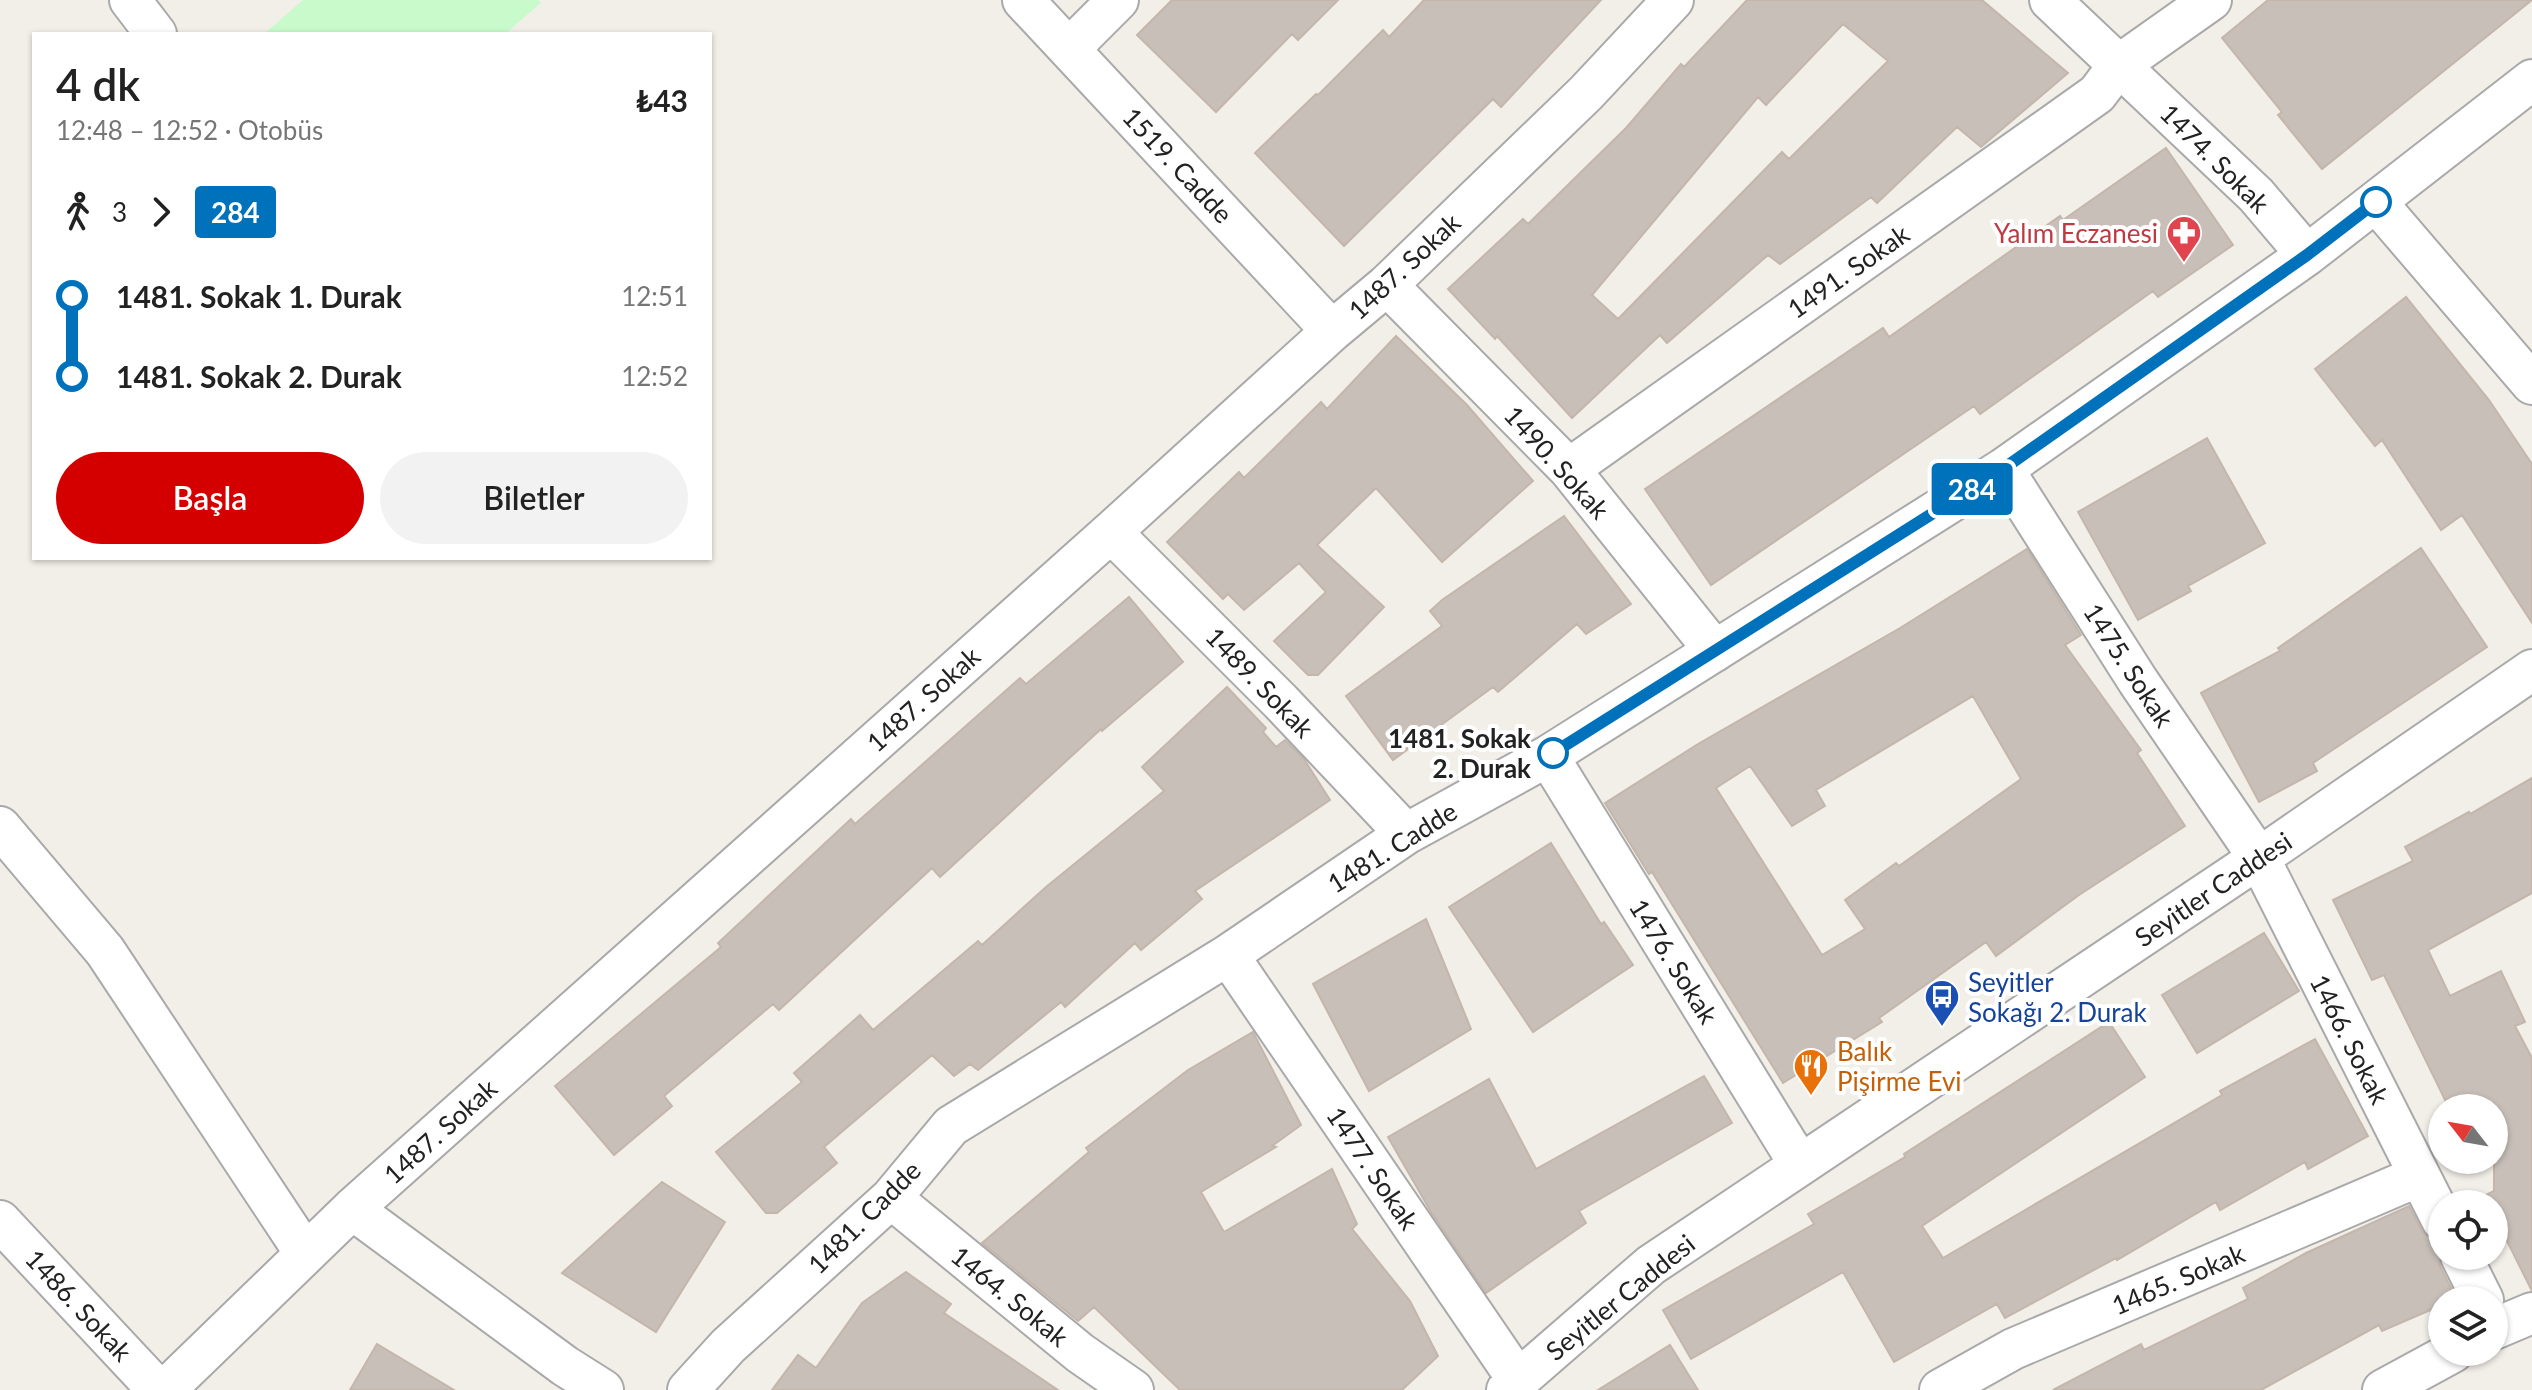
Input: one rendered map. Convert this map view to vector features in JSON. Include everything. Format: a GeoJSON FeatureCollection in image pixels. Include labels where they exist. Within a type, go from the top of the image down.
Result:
{"type":"FeatureCollection","features":[{"type":"Feature","properties":{"kind":"street"},"geometry":{"type":"LineString","coordinates":[[130,0],[154,32]]}},
{"type":"Feature","properties":{"kind":"street","name":"1519. Cadde"},"geometry":{"type":"LineString","coordinates":[[1023,0],[1332,331]]}},
{"type":"Feature","properties":{"kind":"street"},"geometry":{"type":"LineString","coordinates":[[1070,48],[1118,0]]}},
{"type":"Feature","properties":{"kind":"street","name":"1487. Sokak"},"geometry":{"type":"LineString","coordinates":[[165,1390],[352,1209],[1387,285],[1586,93],[1673,0]]}},
{"type":"Feature","properties":{"kind":"street","name":"1474. Sokak"},"geometry":{"type":"LineString","coordinates":[[2050,0],[2256,195],[2307,255]]}},
{"type":"Feature","properties":{"kind":"street","name":"1491. Sokak"},"geometry":{"type":"LineString","coordinates":[[1569,469],[2097,94],[2119,65],[2211,0]]}},
{"type":"Feature","properties":{"kind":"street","name":"1481. Cadde"},"geometry":{"type":"LineString","coordinates":[[688,1390],[728,1346],[891,1198],[951,1126],[1228,955],[1406,834],[1548,756],[2003,469],[2307,255],[2532,80]]}},
{"type":"Feature","properties":{"kind":"street"},"geometry":{"type":"LineString","coordinates":[[2376,202],[2532,384]]}},
{"type":"Feature","properties":{"kind":"street","name":"1490. Sokak"},"geometry":{"type":"LineString","coordinates":[[1387,285],[1569,469],[1715,651]]}},
{"type":"Feature","properties":{"kind":"street","name":"1475. Sokak"},"geometry":{"type":"LineString","coordinates":[[2003,469],[2138,681],[2259,858]]}},
{"type":"Feature","properties":{"kind":"street","name":"1489. Sokak"},"geometry":{"type":"LineString","coordinates":[[1111,532],[1281,702],[1406,834]]}},
{"type":"Feature","properties":{"kind":"street","name":"Seyitler Caddesi"},"geometry":{"type":"LineString","coordinates":[[1512,1385],[1651,1265],[2530,675]]}},
{"type":"Feature","properties":{"kind":"street","name":"1476. Sokak"},"geometry":{"type":"LineString","coordinates":[[1548,756],[1800,1165]]}},
{"type":"Feature","properties":{"kind":"street"},"geometry":{"type":"LineString","coordinates":[[0,827],[105,951],[305,1253]]}},
{"type":"Feature","properties":{"kind":"street","name":"1466. Sokak"},"geometry":{"type":"LineString","coordinates":[[2259,858],[2428,1193]]}},
{"type":"Feature","properties":{"kind":"street","name":"1477. Sokak"},"geometry":{"type":"LineString","coordinates":[[1228,955],[1512,1385]]}},
{"type":"Feature","properties":{"kind":"street","name":"1465. Sokak"},"geometry":{"type":"LineString","coordinates":[[1940,1390],[2013,1349],[2419,1176]]}},
{"type":"Feature","properties":{"kind":"street","name":"1464. Sokak"},"geometry":{"type":"LineString","coordinates":[[891,1198],[1080,1353],[1133,1390]]}},
{"type":"Feature","properties":{"kind":"street"},"geometry":{"type":"LineString","coordinates":[[352,1209],[565,1366],[603,1390]]}},
{"type":"Feature","properties":{"kind":"street","name":"1486. Sokak"},"geometry":{"type":"LineString","coordinates":[[0,1221],[158,1390]]}},
{"type":"Feature","properties":{"kind":"street"},"geometry":{"type":"LineString","coordinates":[[2383,1390],[2428,1366]]}},
{"type":"Feature","properties":{"kind":"green space"},"geometry":{"type":"Polygon","coordinates":[[[303,0],[538,0],[541,3],[507,32],[266,32],[303,0]]]}},
{"type":"Feature","properties":{"kind":"building"},"geometry":{"type":"Polygon","coordinates":[[[1172,0],[1338,0],[1298,40],[1292,34],[1216,112],[1137,35],[1172,0]]]}},
{"type":"Feature","properties":{"kind":"building"},"geometry":{"type":"Polygon","coordinates":[[[1424,0],[1601,0],[1501,107],[1493,99],[1344,246],[1255,153],[1383,30],[1389,37],[1424,0]]]}},
{"type":"Feature","properties":{"kind":"building"},"geometry":{"type":"Polygon","coordinates":[[[1747,0],[1982,0],[2068,73],[1981,147],[1957,127],[1877,203],[1871,197],[1780,264],[1768,255],[1667,343],[1660,335],[1572,418],[1497,336],[1495,339],[1448,289],[1523,219],[1528,224],[1626,128],[1681,64],[1684,67],[1747,0]],[[1843,24],[1766,105],[1758,97],[1592,295],[1618,319],[1782,152],[1789,159],[1888,61],[1843,24]]]}},
{"type":"Feature","properties":{"kind":"building"},"geometry":{"type":"Polygon","coordinates":[[[2268,0],[2532,0],[2322,169],[2278,115],[2282,112],[2222,38],[2268,0]]]}},
{"type":"Feature","properties":{"kind":"building"},"geometry":{"type":"Polygon","coordinates":[[[2166,148],[2233,245],[2158,297],[2153,291],[1980,414],[1974,406],[1711,585],[1645,489],[1883,328],[1889,337],[2060,216],[2063,220],[2166,148]]]}},
{"type":"Feature","properties":{"kind":"building"},"geometry":{"type":"Polygon","coordinates":[[[2406,297],[2489,400],[2532,464],[2532,623],[2462,515],[2441,530],[2382,440],[2375,446],[2315,369],[2406,297]]]}},
{"type":"Feature","properties":{"kind":"building"},"geometry":{"type":"Polygon","coordinates":[[[1396,336],[1467,405],[1533,481],[1442,562],[1376,488],[1317,545],[1384,607],[1318,675],[1308,675],[1274,641],[1326,592],[1299,563],[1244,610],[1228,594],[1223,599],[1167,542],[1239,472],[1244,478],[1321,402],[1327,409],[1396,336]]]}},
{"type":"Feature","properties":{"kind":"building"},"geometry":{"type":"Polygon","coordinates":[[[2207,438],[2265,543],[2188,586],[2191,591],[2138,620],[2078,512],[2207,438]]]}},
{"type":"Feature","properties":{"kind":"building"},"geometry":{"type":"Polygon","coordinates":[[[1564,516],[1631,604],[1586,634],[1577,624],[1498,692],[1493,687],[1393,760],[1346,696],[1442,626],[1430,611],[1442,600],[1564,516]]]}},
{"type":"Feature","properties":{"kind":"building"},"geometry":{"type":"Polygon","coordinates":[[[2421,548],[2487,647],[2313,763],[2317,771],[2259,802],[2201,693],[2280,651],[2278,648],[2421,548]]]}},
{"type":"Feature","properties":{"kind":"building"},"geometry":{"type":"Polygon","coordinates":[[[2027,549],[2081,635],[2065,645],[2141,750],[2137,753],[2185,826],[2079,895],[1996,956],[1986,942],[1879,1018],[1882,1022],[1783,1083],[1652,872],[1649,874],[1605,803],[1698,744],[1900,628],[2027,549]],[[1973,696],[1816,790],[1825,806],[1792,826],[1750,766],[1716,788],[1822,955],[1865,929],[1845,900],[1896,863],[1899,866],[2021,779],[1973,696]]]}},
{"type":"Feature","properties":{"kind":"building"},"geometry":{"type":"Polygon","coordinates":[[[1129,597],[1183,662],[1101,729],[940,877],[932,868],[779,1010],[773,1004],[664,1096],[672,1106],[614,1155],[555,1086],[721,947],[718,943],[851,819],[855,824],[1020,678],[1026,684],[1129,597]]]}},
{"type":"Feature","properties":{"kind":"building"},"geometry":{"type":"Polygon","coordinates":[[[1227,687],[1266,728],[1263,732],[1276,747],[1285,740],[1304,759],[1330,800],[1195,891],[1202,899],[1141,950],[1135,943],[1065,1007],[1061,1002],[978,1070],[970,1064],[954,1076],[932,1055],[824,1147],[837,1163],[777,1213],[766,1213],[716,1152],[802,1082],[794,1073],[860,1015],[873,1030],[978,941],[982,945],[1046,887],[1164,791],[1142,767],[1227,687]]]}},
{"type":"Feature","properties":{"kind":"building"},"geometry":{"type":"Polygon","coordinates":[[[2532,778],[2532,893],[2428,950],[2450,996],[2501,971],[2525,1022],[2515,1026],[2532,1058],[2532,1291],[2508,1243],[2508,1190],[2494,1190],[2494,1174],[2508,1174],[2508,1094],[2442,1094],[2384,975],[2372,980],[2333,900],[2413,861],[2405,847],[2532,778]]]}},
{"type":"Feature","properties":{"kind":"building"},"geometry":{"type":"Polygon","coordinates":[[[1551,843],[1601,924],[1604,922],[1633,965],[1533,1032],[1449,907],[1551,843]]]}},
{"type":"Feature","properties":{"kind":"building"},"geometry":{"type":"Polygon","coordinates":[[[1426,919],[1471,1029],[1369,1091],[1313,984],[1426,919]]]}},
{"type":"Feature","properties":{"kind":"building"},"geometry":{"type":"Polygon","coordinates":[[[2264,933],[2299,991],[2197,1053],[2162,995],[2264,933]]]}},
{"type":"Feature","properties":{"kind":"building"},"geometry":{"type":"Polygon","coordinates":[[[2109,1022],[2145,1077],[1922,1226],[1943,1258],[2222,1095],[2220,1091],[2315,1039],[2368,1136],[2308,1169],[2305,1162],[2220,1210],[2216,1202],[2117,1260],[2005,1318],[1997,1304],[1894,1362],[1843,1272],[1691,1359],[1663,1310],[1814,1224],[1808,1214],[1905,1157],[1904,1154],[2109,1022]]]}},
{"type":"Feature","properties":{"kind":"building"},"geometry":{"type":"Polygon","coordinates":[[[1253,1032],[1301,1125],[1272,1146],[1276,1147],[1201,1192],[1224,1232],[1332,1169],[1357,1224],[1352,1229],[1410,1301],[1438,1356],[1402,1390],[1180,1390],[1094,1307],[1078,1321],[982,1243],[1089,1152],[1086,1148],[1188,1070],[1253,1032]]]}},
{"type":"Feature","properties":{"kind":"building"},"geometry":{"type":"Polygon","coordinates":[[[1704,1076],[1732,1123],[1579,1211],[1586,1223],[1486,1293],[1431,1212],[1388,1137],[1489,1079],[1536,1169],[1704,1076]]]}},
{"type":"Feature","properties":{"kind":"building"},"geometry":{"type":"Polygon","coordinates":[[[662,1182],[725,1222],[656,1332],[562,1273],[662,1182]]]}},
{"type":"Feature","properties":{"kind":"building"},"geometry":{"type":"Polygon","coordinates":[[[2409,1206],[2428,1236],[2428,1270],[2442,1270],[2450,1286],[2428,1286],[2428,1311],[2382,1331],[2379,1325],[2261,1390],[2053,1390],[2141,1344],[2144,1350],[2248,1299],[2243,1288],[2306,1253],[2409,1206]]]}},
{"type":"Feature","properties":{"kind":"building"},"geometry":{"type":"Polygon","coordinates":[[[906,1272],[951,1304],[944,1313],[1058,1390],[772,1390],[798,1355],[816,1368],[862,1303],[906,1272]]]}},
{"type":"Feature","properties":{"kind":"building"},"geometry":{"type":"Polygon","coordinates":[[[377,1344],[454,1390],[350,1390],[377,1344]]]}},
{"type":"Feature","properties":{"kind":"building"},"geometry":{"type":"Polygon","coordinates":[[[1670,1345],[1698,1390],[1598,1390],[1670,1345]]]}},
{"type":"Feature","properties":{"kind":"bus line","name":"284"},"geometry":{"type":"LineString","coordinates":[[1553,753],[2003,469],[2307,255],[2376,202]]}},
{"type":"Feature","properties":{"kind":"place","name":"Yalım Eczanesi"},"geometry":{"type":"Point","coordinates":[2184,264]}},
{"type":"Feature","properties":{"kind":"place","name":"1481. Sokak 2. Durak"},"geometry":{"type":"Point","coordinates":[1553,753]}},
{"type":"Feature","properties":{"kind":"place","name":"Seyitler Sokağı 2. Durak"},"geometry":{"type":"Point","coordinates":[1942,1028]}},
{"type":"Feature","properties":{"kind":"place","name":"Balık Pişirme Evi"},"geometry":{"type":"Point","coordinates":[1811,1097]}}]}
